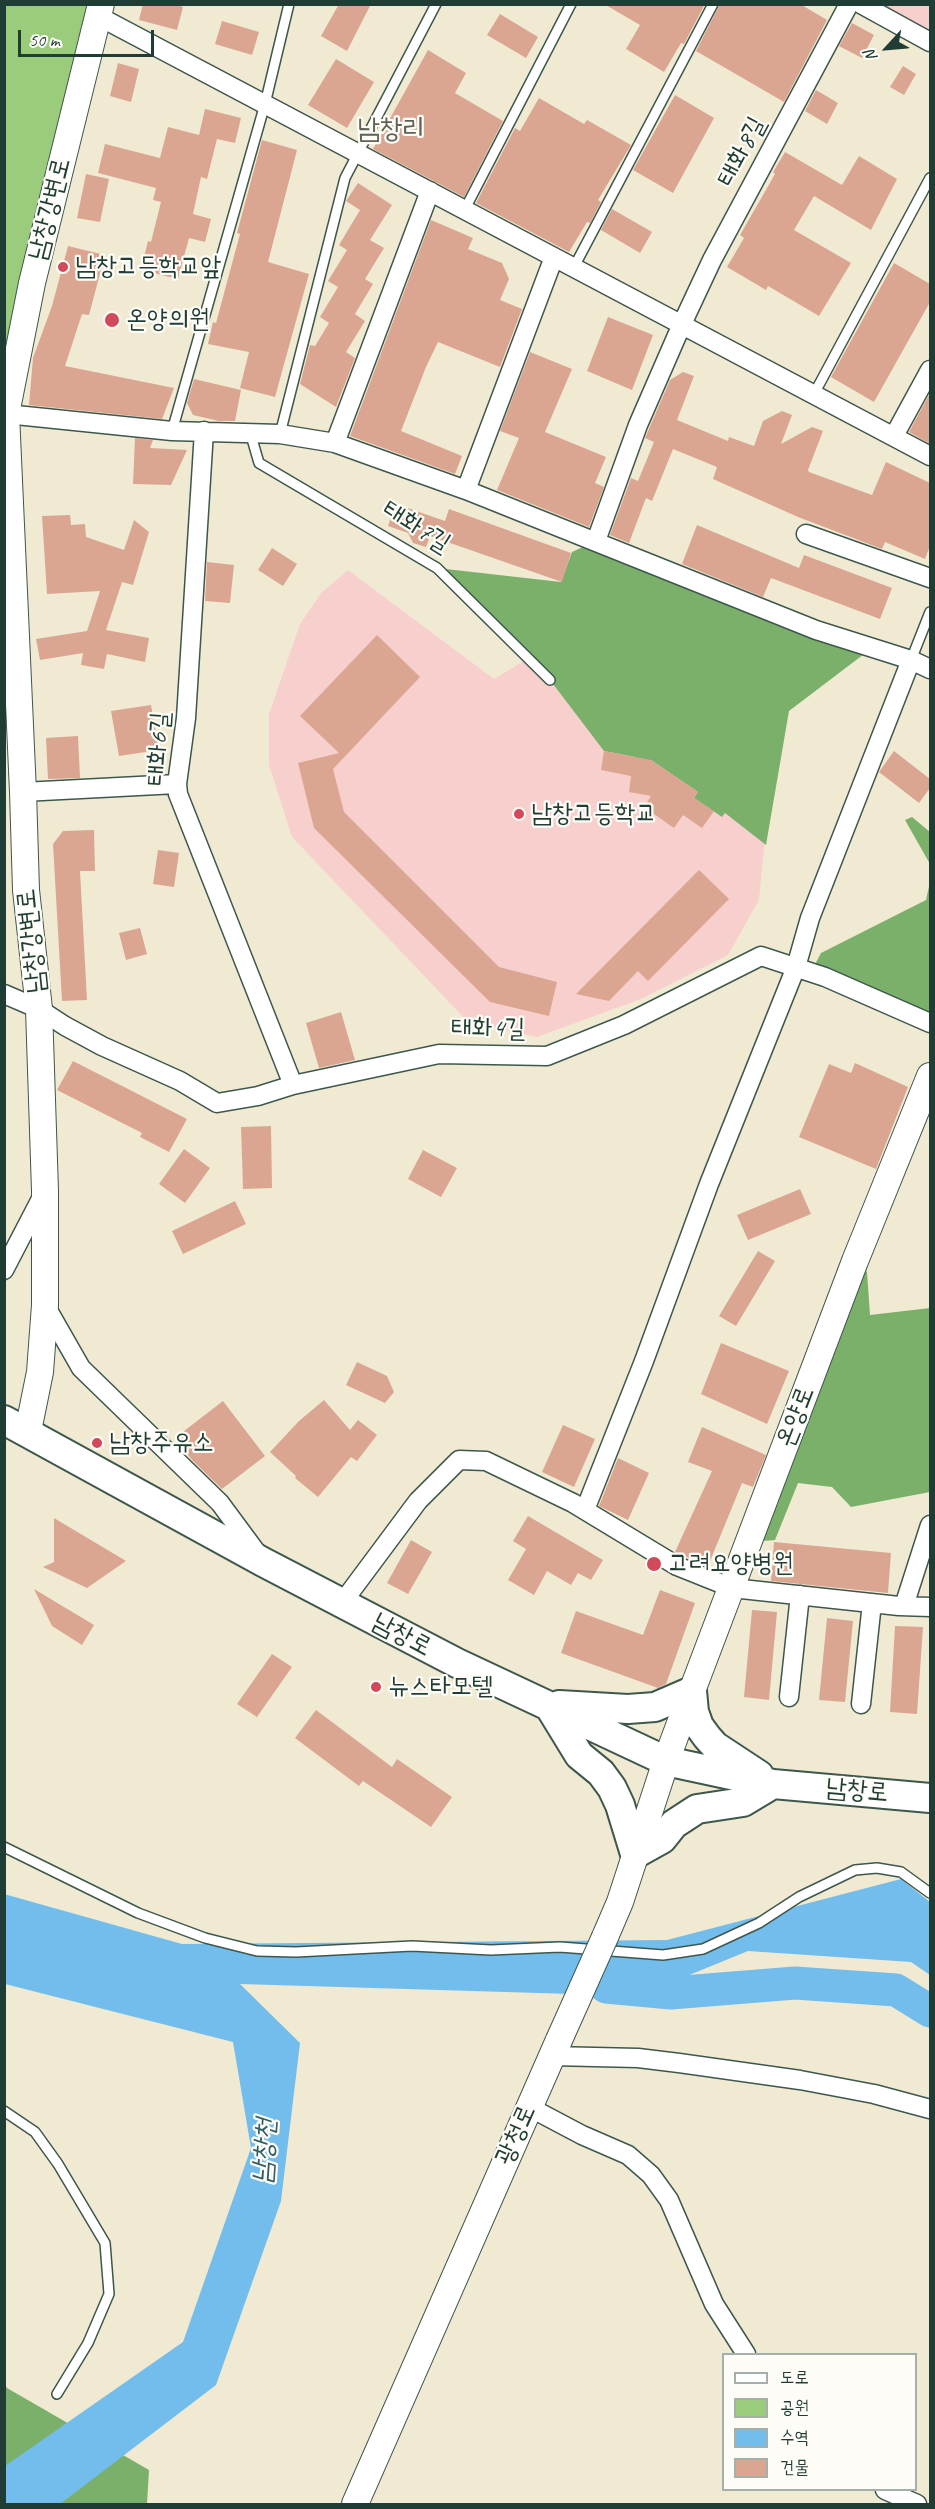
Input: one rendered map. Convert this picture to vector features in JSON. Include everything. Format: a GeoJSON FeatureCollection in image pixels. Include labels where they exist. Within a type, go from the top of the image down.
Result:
{"type":"FeatureCollection","features":[{"type":"Feature","properties":{"kind":"main road","name":"남창강변로"},"geometry":{"type":"LineString","coordinates":[[16,1426],[40,1372],[45,1305],[45,1191],[39,1009],[26,890],[23,792],[9,576],[5,415],[32,283],[100,10]]}},
{"type":"Feature","properties":{"kind":"main road","name":"온양로"},"geometry":{"type":"LineString","coordinates":[[666,1761],[855,1261],[930,1078]]}},
{"type":"Feature","properties":{"kind":"main road","name":"남창로"},"geometry":{"type":"LineString","coordinates":[[16,1426],[263,1562],[457,1663],[666,1761],[773,1784],[930,1798]]}},
{"type":"Feature","properties":{"kind":"main road"},"geometry":{"type":"LineString","coordinates":[[692,1691],[694,1712],[699,1726],[707,1737],[715,1746],[773,1784],[743,1802],[697,1809],[674,1824],[662,1839],[635,1854],[620,1805],[612,1788],[602,1773],[579,1755],[549,1705],[628,1709],[655,1707],[692,1691]]}},
{"type":"Feature","properties":{"kind":"main road","name":"광청로"},"geometry":{"type":"LineString","coordinates":[[355,2505],[620,1902],[666,1761]]}},
{"type":"Feature","properties":{"kind":"street","name":"태화8길"},"geometry":{"type":"LineString","coordinates":[[682,324],[712,260],[849,4]]}},
{"type":"Feature","properties":{"kind":"street"},"geometry":{"type":"LineString","coordinates":[[861,4],[930,42]]}},
{"type":"Feature","properties":{"kind":"street"},"geometry":{"type":"LineString","coordinates":[[100,10],[265,104],[930,456]]}},
{"type":"Feature","properties":{"kind":"street"},"geometry":{"type":"LineString","coordinates":[[335,443],[430,191]]}},
{"type":"Feature","properties":{"kind":"street"},"geometry":{"type":"LineString","coordinates":[[466,490],[554,257]]}},
{"type":"Feature","properties":{"kind":"street"},"geometry":{"type":"LineString","coordinates":[[596,541],[638,424],[682,324]]}},
{"type":"Feature","properties":{"kind":"street"},"geometry":{"type":"LineString","coordinates":[[894,436],[930,370]]}},
{"type":"Feature","properties":{"kind":"street","name":"태화7길"},"geometry":{"type":"LineString","coordinates":[[5,415],[172,431],[280,434],[335,443],[466,490],[816,630],[911,660],[930,669]]}},
{"type":"Feature","properties":{"kind":"street","name":"태화6길"},"geometry":{"type":"LineString","coordinates":[[204,431],[186,718],[177,784],[178,794],[293,1085]]}},
{"type":"Feature","properties":{"kind":"street"},"geometry":{"type":"LineString","coordinates":[[807,534],[930,578]]}},
{"type":"Feature","properties":{"kind":"street"},"geometry":{"type":"LineString","coordinates":[[585,1510],[644,1361],[709,1184],[796,967],[810,918],[911,660]]}},
{"type":"Feature","properties":{"kind":"street"},"geometry":{"type":"LineString","coordinates":[[23,792],[177,784]]}},
{"type":"Feature","properties":{"kind":"street","name":"태화4길"},"geometry":{"type":"LineString","coordinates":[[4,994],[39,1009],[93,1041],[180,1081],[217,1103],[258,1096],[293,1085],[439,1054],[546,1056],[624,1025],[761,956],[825,977],[930,1023]]}},
{"type":"Feature","properties":{"kind":"street"},"geometry":{"type":"LineString","coordinates":[[4,1270],[45,1191]]}},
{"type":"Feature","properties":{"kind":"street"},"geometry":{"type":"LineString","coordinates":[[45,1305],[81,1368],[220,1503],[263,1562]]}},
{"type":"Feature","properties":{"kind":"street"},"geometry":{"type":"LineString","coordinates":[[342,1603],[367,1566],[418,1501],[459,1460],[486,1461],[585,1510],[677,1566],[732,1588],[930,1607]]}},
{"type":"Feature","properties":{"kind":"street"},"geometry":{"type":"LineString","coordinates":[[904,1606],[930,1525]]}},
{"type":"Feature","properties":{"kind":"street"},"geometry":{"type":"LineString","coordinates":[[789,1696],[800,1595]]}},
{"type":"Feature","properties":{"kind":"street"},"geometry":{"type":"LineString","coordinates":[[861,1704],[872,1603]]}},
{"type":"Feature","properties":{"kind":"street"},"geometry":{"type":"LineString","coordinates":[[555,2048],[800,2080],[874,2094],[930,2109]]}},
{"type":"Feature","properties":{"kind":"street"},"geometry":{"type":"LineString","coordinates":[[529,2107],[582,2135],[628,2155],[651,2175],[669,2200],[714,2304],[745,2353]]}},
{"type":"Feature","properties":{"kind":"street"},"geometry":{"type":"LineString","coordinates":[[887,2491],[917,2505]]}},
{"type":"Feature","properties":{"kind":"lane"},"geometry":{"type":"LineString","coordinates":[[172,431],[265,104],[289,4]]}},
{"type":"Feature","properties":{"kind":"lane"},"geometry":{"type":"LineString","coordinates":[[280,434],[345,178],[436,4]]}},
{"type":"Feature","properties":{"kind":"lane"},"geometry":{"type":"LineString","coordinates":[[465,209],[571,4]]}},
{"type":"Feature","properties":{"kind":"lane"},"geometry":{"type":"LineString","coordinates":[[574,267],[713,4]]}},
{"type":"Feature","properties":{"kind":"lane"},"geometry":{"type":"LineString","coordinates":[[814,394],[930,178]]}},
{"type":"Feature","properties":{"kind":"lane","name":"태화7길"},"geometry":{"type":"LineString","coordinates":[[250,432],[259,463],[437,568],[550,680]]}},
{"type":"Feature","properties":{"kind":"lane"},"geometry":{"type":"LineString","coordinates":[[911,660],[930,612]]}},
{"type":"Feature","properties":{"kind":"lane"},"geometry":{"type":"LineString","coordinates":[[4,1847],[138,1913],[205,1938],[257,1951],[296,1952],[412,1946],[491,1950],[560,1947],[663,1955],[703,1949],[759,1923],[799,1898],[855,1870],[877,1868],[901,1872],[930,1893]]}},
{"type":"Feature","properties":{"kind":"lane"},"geometry":{"type":"LineString","coordinates":[[4,2111],[35,2132],[58,2164],[105,2243],[110,2294],[88,2343],[57,2394]]}},
{"type":"Feature","properties":{"kind":"shaded area"},"geometry":{"type":"Polygon","coordinates":[[[861,5],[930,5],[930,42],[861,5]]]}},
{"type":"Feature","properties":{"kind":"shaded area","name":"남창고등학교"},"geometry":{"type":"Polygon","coordinates":[[[348,570],[494,679],[527,659],[765,837],[759,900],[728,955],[641,999],[537,1037],[468,1022],[292,837],[269,765],[269,714],[300,624],[322,592],[348,570]]]}},
{"type":"Feature","properties":{"kind":"green space"},"geometry":{"type":"Polygon","coordinates":[[[5,5],[101,5],[5,417],[5,5]]]}},
{"type":"Feature","properties":{"kind":"green space"},"geometry":{"type":"Polygon","coordinates":[[[596,541],[872,648],[789,711],[766,845],[725,813],[722,817],[694,798],[698,792],[651,760],[648,763],[635,757],[604,751],[550,680],[437,568],[561,582],[572,552],[596,541]]]}},
{"type":"Feature","properties":{"kind":"green space"},"geometry":{"type":"Polygon","coordinates":[[[912,817],[930,832],[930,864],[905,820],[912,817]]]}},
{"type":"Feature","properties":{"kind":"green space"},"geometry":{"type":"Polygon","coordinates":[[[930,882],[930,1024],[811,972],[821,953],[926,900],[930,882]]]}},
{"type":"Feature","properties":{"kind":"green space"},"geometry":{"type":"Polygon","coordinates":[[[855,1261],[867,1272],[870,1315],[930,1308],[930,1492],[851,1507],[832,1487],[798,1483],[775,1540],[750,1542],[855,1261]]]}},
{"type":"Feature","properties":{"kind":"green space"},"geometry":{"type":"Polygon","coordinates":[[[4,2383],[7,2388],[149,2470],[147,2504],[5,2504],[4,2383]]]}},
{"type":"Feature","properties":{"kind":"water","name":"남창천"},"geometry":{"type":"Polygon","coordinates":[[[901,1879],[930,1902],[930,1975],[911,1962],[748,1951],[638,1996],[240,1984],[300,2043],[281,2201],[216,2385],[60,2504],[5,2504],[5,2466],[183,2342],[251,2148],[233,2042],[5,1984],[4,1894],[182,1944],[667,1940],[901,1879]]]}},
{"type":"Feature","properties":{"kind":"building"},"geometry":{"type":"Polygon","coordinates":[[[143,4],[175,4],[183,7],[177,30],[139,20],[143,4]]]}},
{"type":"Feature","properties":{"kind":"building"},"geometry":{"type":"Polygon","coordinates":[[[339,4],[371,4],[347,51],[321,36],[339,4]]]}},
{"type":"Feature","properties":{"kind":"building"},"geometry":{"type":"Polygon","coordinates":[[[604,4],[705,4],[684,44],[681,43],[664,72],[626,49],[640,25],[604,4]]]}},
{"type":"Feature","properties":{"kind":"building"},"geometry":{"type":"Polygon","coordinates":[[[720,4],[800,4],[827,20],[784,102],[696,51],[720,4]]]}},
{"type":"Feature","properties":{"kind":"building"},"geometry":{"type":"Polygon","coordinates":[[[500,14],[538,37],[526,58],[487,35],[500,14]]]}},
{"type":"Feature","properties":{"kind":"building"},"geometry":{"type":"Polygon","coordinates":[[[222,21],[259,32],[252,55],[215,44],[222,21]]]}},
{"type":"Feature","properties":{"kind":"building"},"geometry":{"type":"Polygon","coordinates":[[[852,23],[874,35],[862,58],[839,46],[852,23]]]}},
{"type":"Feature","properties":{"kind":"building"},"geometry":{"type":"Polygon","coordinates":[[[428,50],[466,73],[455,93],[503,121],[464,197],[373,149],[428,50]]]}},
{"type":"Feature","properties":{"kind":"building"},"geometry":{"type":"Polygon","coordinates":[[[336,59],[374,82],[347,128],[308,105],[336,59]]]}},
{"type":"Feature","properties":{"kind":"building"},"geometry":{"type":"Polygon","coordinates":[[[118,63],[139,69],[131,102],[110,96],[118,63]]]}},
{"type":"Feature","properties":{"kind":"building"},"geometry":{"type":"Polygon","coordinates":[[[903,66],[916,74],[904,95],[890,87],[903,66]]]}},
{"type":"Feature","properties":{"kind":"building"},"geometry":{"type":"Polygon","coordinates":[[[816,90],[838,103],[827,124],[805,111],[816,90]]]}},
{"type":"Feature","properties":{"kind":"building"},"geometry":{"type":"Polygon","coordinates":[[[675,95],[714,118],[673,193],[633,170],[675,95]]]}},
{"type":"Feature","properties":{"kind":"building"},"geometry":{"type":"Polygon","coordinates":[[[539,98],[584,124],[587,120],[631,145],[598,200],[601,202],[590,223],[587,222],[569,252],[476,203],[515,128],[520,131],[539,98]]]}},
{"type":"Feature","properties":{"kind":"building"},"geometry":{"type":"Polygon","coordinates":[[[205,109],[241,118],[235,143],[217,139],[207,179],[201,177],[193,214],[211,219],[205,242],[189,238],[178,279],[141,270],[161,202],[153,200],[156,188],[98,173],[105,144],[160,158],[168,127],[199,135],[205,109]]]}},
{"type":"Feature","properties":{"kind":"building"},"geometry":{"type":"Polygon","coordinates":[[[262,140],[297,150],[268,262],[309,274],[275,397],[240,388],[249,352],[208,344],[213,322],[216,323],[240,234],[237,233],[262,140]]]}},
{"type":"Feature","properties":{"kind":"building"},"geometry":{"type":"Polygon","coordinates":[[[785,152],[842,185],[859,156],[897,179],[871,230],[814,196],[794,230],[851,263],[819,316],[768,286],[766,290],[727,267],[744,238],[740,235],[785,152]]]}},
{"type":"Feature","properties":{"kind":"building"},"geometry":{"type":"Polygon","coordinates":[[[86,174],[109,179],[100,222],[77,218],[86,174]]]}},
{"type":"Feature","properties":{"kind":"building"},"geometry":{"type":"Polygon","coordinates":[[[358,183],[392,205],[370,240],[384,248],[365,279],[373,284],[355,314],[365,321],[346,352],[355,358],[336,407],[300,384],[310,345],[315,346],[329,323],[320,317],[338,287],[328,281],[347,250],[339,245],[360,210],[346,201],[358,183]]]}},
{"type":"Feature","properties":{"kind":"building"},"geometry":{"type":"Polygon","coordinates":[[[612,209],[652,232],[640,253],[601,230],[612,209]]]}},
{"type":"Feature","properties":{"kind":"building"},"geometry":{"type":"Polygon","coordinates":[[[431,220],[473,238],[468,249],[502,263],[509,279],[500,300],[522,309],[500,367],[438,342],[426,367],[401,431],[462,456],[455,474],[350,436],[431,220]]]}},
{"type":"Feature","properties":{"kind":"building"},"geometry":{"type":"Polygon","coordinates":[[[68,246],[105,255],[89,315],[82,314],[65,366],[174,388],[162,419],[29,405],[33,358],[52,306],[68,246]]]}},
{"type":"Feature","properties":{"kind":"building"},"geometry":{"type":"Polygon","coordinates":[[[894,263],[930,284],[930,302],[874,402],[831,377],[894,263]]]}},
{"type":"Feature","properties":{"kind":"building"},"geometry":{"type":"Polygon","coordinates":[[[608,317],[653,335],[632,390],[587,371],[608,317]]]}},
{"type":"Feature","properties":{"kind":"building"},"geometry":{"type":"Polygon","coordinates":[[[530,352],[572,369],[545,432],[606,457],[595,483],[604,487],[589,527],[497,490],[519,438],[500,431],[530,352]]]}},
{"type":"Feature","properties":{"kind":"building"},"geometry":{"type":"Polygon","coordinates":[[[683,372],[694,376],[677,420],[728,441],[729,437],[754,446],[763,421],[782,411],[792,415],[781,444],[812,427],[823,431],[809,472],[872,495],[886,462],[930,483],[930,546],[925,559],[885,542],[882,549],[798,517],[713,479],[717,467],[673,449],[652,501],[646,498],[629,543],[610,535],[631,478],[638,481],[654,442],[645,438],[670,380],[683,372]]]}},
{"type":"Feature","properties":{"kind":"building"},"geometry":{"type":"Polygon","coordinates":[[[194,379],[241,390],[235,421],[219,421],[193,415],[187,403],[194,379]]]}},
{"type":"Feature","properties":{"kind":"building"},"geometry":{"type":"Polygon","coordinates":[[[930,393],[930,444],[909,432],[930,393]]]}},
{"type":"Feature","properties":{"kind":"building"},"geometry":{"type":"Polygon","coordinates":[[[135,438],[153,440],[150,448],[187,450],[171,485],[133,484],[135,438]]]}},
{"type":"Feature","properties":{"kind":"building"},"geometry":{"type":"Polygon","coordinates":[[[396,504],[445,521],[449,509],[571,553],[562,582],[430,536],[426,547],[413,543],[408,533],[388,526],[396,504]]]}},
{"type":"Feature","properties":{"kind":"building"},"geometry":{"type":"Polygon","coordinates":[[[70,515],[71,525],[85,524],[86,537],[124,550],[134,520],[149,532],[133,585],[122,582],[106,630],[149,638],[145,662],[107,654],[104,669],[81,665],[83,653],[40,660],[36,639],[87,631],[100,591],[47,594],[42,516],[70,515]]]}},
{"type":"Feature","properties":{"kind":"building"},"geometry":{"type":"Polygon","coordinates":[[[697,525],[799,568],[804,555],[892,588],[880,619],[771,578],[763,597],[682,564],[697,525]]]}},
{"type":"Feature","properties":{"kind":"building"},"geometry":{"type":"Polygon","coordinates":[[[272,548],[297,564],[283,586],[258,570],[272,548]]]}},
{"type":"Feature","properties":{"kind":"building"},"geometry":{"type":"Polygon","coordinates":[[[207,562],[234,565],[230,603],[205,601],[207,562]]]}},
{"type":"Feature","properties":{"kind":"building"},"geometry":{"type":"Polygon","coordinates":[[[377,635],[420,677],[333,769],[344,812],[499,967],[557,982],[549,1016],[490,1002],[314,828],[298,763],[339,753],[300,716],[377,635]]]}},
{"type":"Feature","properties":{"kind":"building"},"geometry":{"type":"Polygon","coordinates":[[[151,705],[159,750],[119,756],[111,711],[151,705]]]}},
{"type":"Feature","properties":{"kind":"building"},"geometry":{"type":"Polygon","coordinates":[[[78,736],[80,778],[48,779],[46,738],[78,736]]]}},
{"type":"Feature","properties":{"kind":"building"},"geometry":{"type":"Polygon","coordinates":[[[604,751],[651,760],[698,792],[694,798],[714,811],[702,828],[683,815],[674,828],[644,807],[651,796],[629,792],[631,776],[601,770],[604,751]]]}},
{"type":"Feature","properties":{"kind":"building"},"geometry":{"type":"Polygon","coordinates":[[[894,751],[930,779],[930,788],[919,803],[879,772],[894,751]]]}},
{"type":"Feature","properties":{"kind":"building"},"geometry":{"type":"Polygon","coordinates":[[[94,830],[95,871],[80,871],[87,1000],[62,1001],[53,844],[63,831],[94,830]]]}},
{"type":"Feature","properties":{"kind":"building"},"geometry":{"type":"Polygon","coordinates":[[[158,850],[179,853],[174,887],[153,884],[158,850]]]}},
{"type":"Feature","properties":{"kind":"building"},"geometry":{"type":"Polygon","coordinates":[[[699,870],[729,899],[648,981],[638,971],[609,1001],[576,994],[699,870]]]}},
{"type":"Feature","properties":{"kind":"building"},"geometry":{"type":"Polygon","coordinates":[[[140,928],[147,954],[126,960],[119,933],[140,928]]]}},
{"type":"Feature","properties":{"kind":"building"},"geometry":{"type":"Polygon","coordinates":[[[341,1012],[355,1060],[319,1068],[306,1023],[341,1012]]]}},
{"type":"Feature","properties":{"kind":"building"},"geometry":{"type":"Polygon","coordinates":[[[73,1061],[187,1119],[169,1152],[140,1137],[142,1133],[57,1090],[73,1061]]]}},
{"type":"Feature","properties":{"kind":"building"},"geometry":{"type":"Polygon","coordinates":[[[855,1063],[908,1087],[876,1169],[799,1137],[829,1064],[851,1073],[855,1063]]]}},
{"type":"Feature","properties":{"kind":"building"},"geometry":{"type":"Polygon","coordinates":[[[271,1126],[272,1188],[243,1189],[241,1127],[271,1126]]]}},
{"type":"Feature","properties":{"kind":"building"},"geometry":{"type":"Polygon","coordinates":[[[184,1149],[210,1168],[185,1203],[159,1184],[184,1149]]]}},
{"type":"Feature","properties":{"kind":"building"},"geometry":{"type":"Polygon","coordinates":[[[423,1150],[457,1168],[441,1197],[408,1179],[423,1150]]]}},
{"type":"Feature","properties":{"kind":"building"},"geometry":{"type":"Polygon","coordinates":[[[800,1189],[811,1214],[748,1240],[737,1215],[800,1189]]]}},
{"type":"Feature","properties":{"kind":"building"},"geometry":{"type":"Polygon","coordinates":[[[235,1201],[246,1224],[183,1254],[172,1231],[235,1201]]]}},
{"type":"Feature","properties":{"kind":"building"},"geometry":{"type":"Polygon","coordinates":[[[758,1251],[775,1261],[736,1326],[719,1316],[758,1251]]]}},
{"type":"Feature","properties":{"kind":"building"},"geometry":{"type":"Polygon","coordinates":[[[721,1343],[789,1371],[767,1424],[701,1394],[721,1343]]]}},
{"type":"Feature","properties":{"kind":"building"},"geometry":{"type":"Polygon","coordinates":[[[357,1362],[387,1376],[394,1392],[385,1403],[346,1385],[357,1362]]]}},
{"type":"Feature","properties":{"kind":"building"},"geometry":{"type":"Polygon","coordinates":[[[324,1400],[350,1430],[358,1420],[377,1435],[357,1461],[351,1457],[318,1497],[295,1478],[296,1476],[270,1452],[299,1421],[324,1400]]]}},
{"type":"Feature","properties":{"kind":"building"},"geometry":{"type":"Polygon","coordinates":[[[223,1401],[265,1456],[222,1489],[192,1460],[175,1438],[223,1401]]]}},
{"type":"Feature","properties":{"kind":"building"},"geometry":{"type":"Polygon","coordinates":[[[563,1425],[595,1439],[574,1487],[542,1472],[563,1425]]]}},
{"type":"Feature","properties":{"kind":"building"},"geometry":{"type":"Polygon","coordinates":[[[702,1427],[766,1455],[753,1487],[742,1483],[708,1566],[675,1552],[712,1471],[688,1462],[702,1427]]]}},
{"type":"Feature","properties":{"kind":"building"},"geometry":{"type":"Polygon","coordinates":[[[618,1458],[649,1473],[628,1520],[599,1506],[618,1458]]]}},
{"type":"Feature","properties":{"kind":"building"},"geometry":{"type":"Polygon","coordinates":[[[528,1516],[603,1560],[591,1580],[578,1573],[571,1585],[547,1571],[534,1595],[508,1580],[526,1549],[513,1541],[528,1516]]]}},
{"type":"Feature","properties":{"kind":"building"},"geometry":{"type":"Polygon","coordinates":[[[54,1518],[126,1561],[87,1588],[43,1567],[54,1562],[54,1518]]]}},
{"type":"Feature","properties":{"kind":"building"},"geometry":{"type":"Polygon","coordinates":[[[411,1540],[432,1552],[408,1594],[387,1583],[411,1540]]]}},
{"type":"Feature","properties":{"kind":"building"},"geometry":{"type":"Polygon","coordinates":[[[774,1542],[891,1553],[888,1593],[771,1581],[774,1542]]]}},
{"type":"Feature","properties":{"kind":"building"},"geometry":{"type":"Polygon","coordinates":[[[34,1589],[94,1625],[82,1645],[52,1626],[34,1589]]]}},
{"type":"Feature","properties":{"kind":"building"},"geometry":{"type":"Polygon","coordinates":[[[660,1590],[695,1603],[666,1684],[658,1688],[561,1653],[576,1611],[643,1635],[660,1590]]]}},
{"type":"Feature","properties":{"kind":"building"},"geometry":{"type":"Polygon","coordinates":[[[752,1610],[777,1612],[769,1700],[744,1697],[752,1610]]]}},
{"type":"Feature","properties":{"kind":"building"},"geometry":{"type":"Polygon","coordinates":[[[827,1618],[853,1621],[845,1702],[819,1700],[827,1618]]]}},
{"type":"Feature","properties":{"kind":"building"},"geometry":{"type":"Polygon","coordinates":[[[895,1626],[923,1627],[917,1714],[890,1712],[895,1626]]]}},
{"type":"Feature","properties":{"kind":"building"},"geometry":{"type":"Polygon","coordinates":[[[272,1654],[292,1667],[257,1717],[237,1704],[272,1654]]]}},
{"type":"Feature","properties":{"kind":"building"},"geometry":{"type":"Polygon","coordinates":[[[316,1710],[392,1767],[397,1759],[452,1797],[431,1827],[363,1781],[359,1786],[295,1738],[316,1710]]]}},
{"type":"Feature","properties":{"kind":"waterway"},"geometry":{"type":"LineString","coordinates":[[606,1987],[671,1993],[795,1983],[896,1990],[930,2011]]}},
{"type":"Feature","properties":{"kind":"place","name":"남창고등학교앞"},"geometry":{"type":"Point","coordinates":[63,267]}},
{"type":"Feature","properties":{"kind":"place","name":"온양의원"},"geometry":{"type":"Point","coordinates":[112,320]}},
{"type":"Feature","properties":{"kind":"place","name":"남창고등학교"},"geometry":{"type":"Point","coordinates":[519,814]}},
{"type":"Feature","properties":{"kind":"place","name":"남창주유소"},"geometry":{"type":"Point","coordinates":[97,1443]}},
{"type":"Feature","properties":{"kind":"place","name":"고려요양병원"},"geometry":{"type":"Point","coordinates":[654,1564]}},
{"type":"Feature","properties":{"kind":"place","name":"뉴스타모텔"},"geometry":{"type":"Point","coordinates":[376,1687]}},
{"type":"Feature","properties":{"kind":"district","name":"남창리"},"geometry":{"type":"Point","coordinates":[391,130]}}]}
